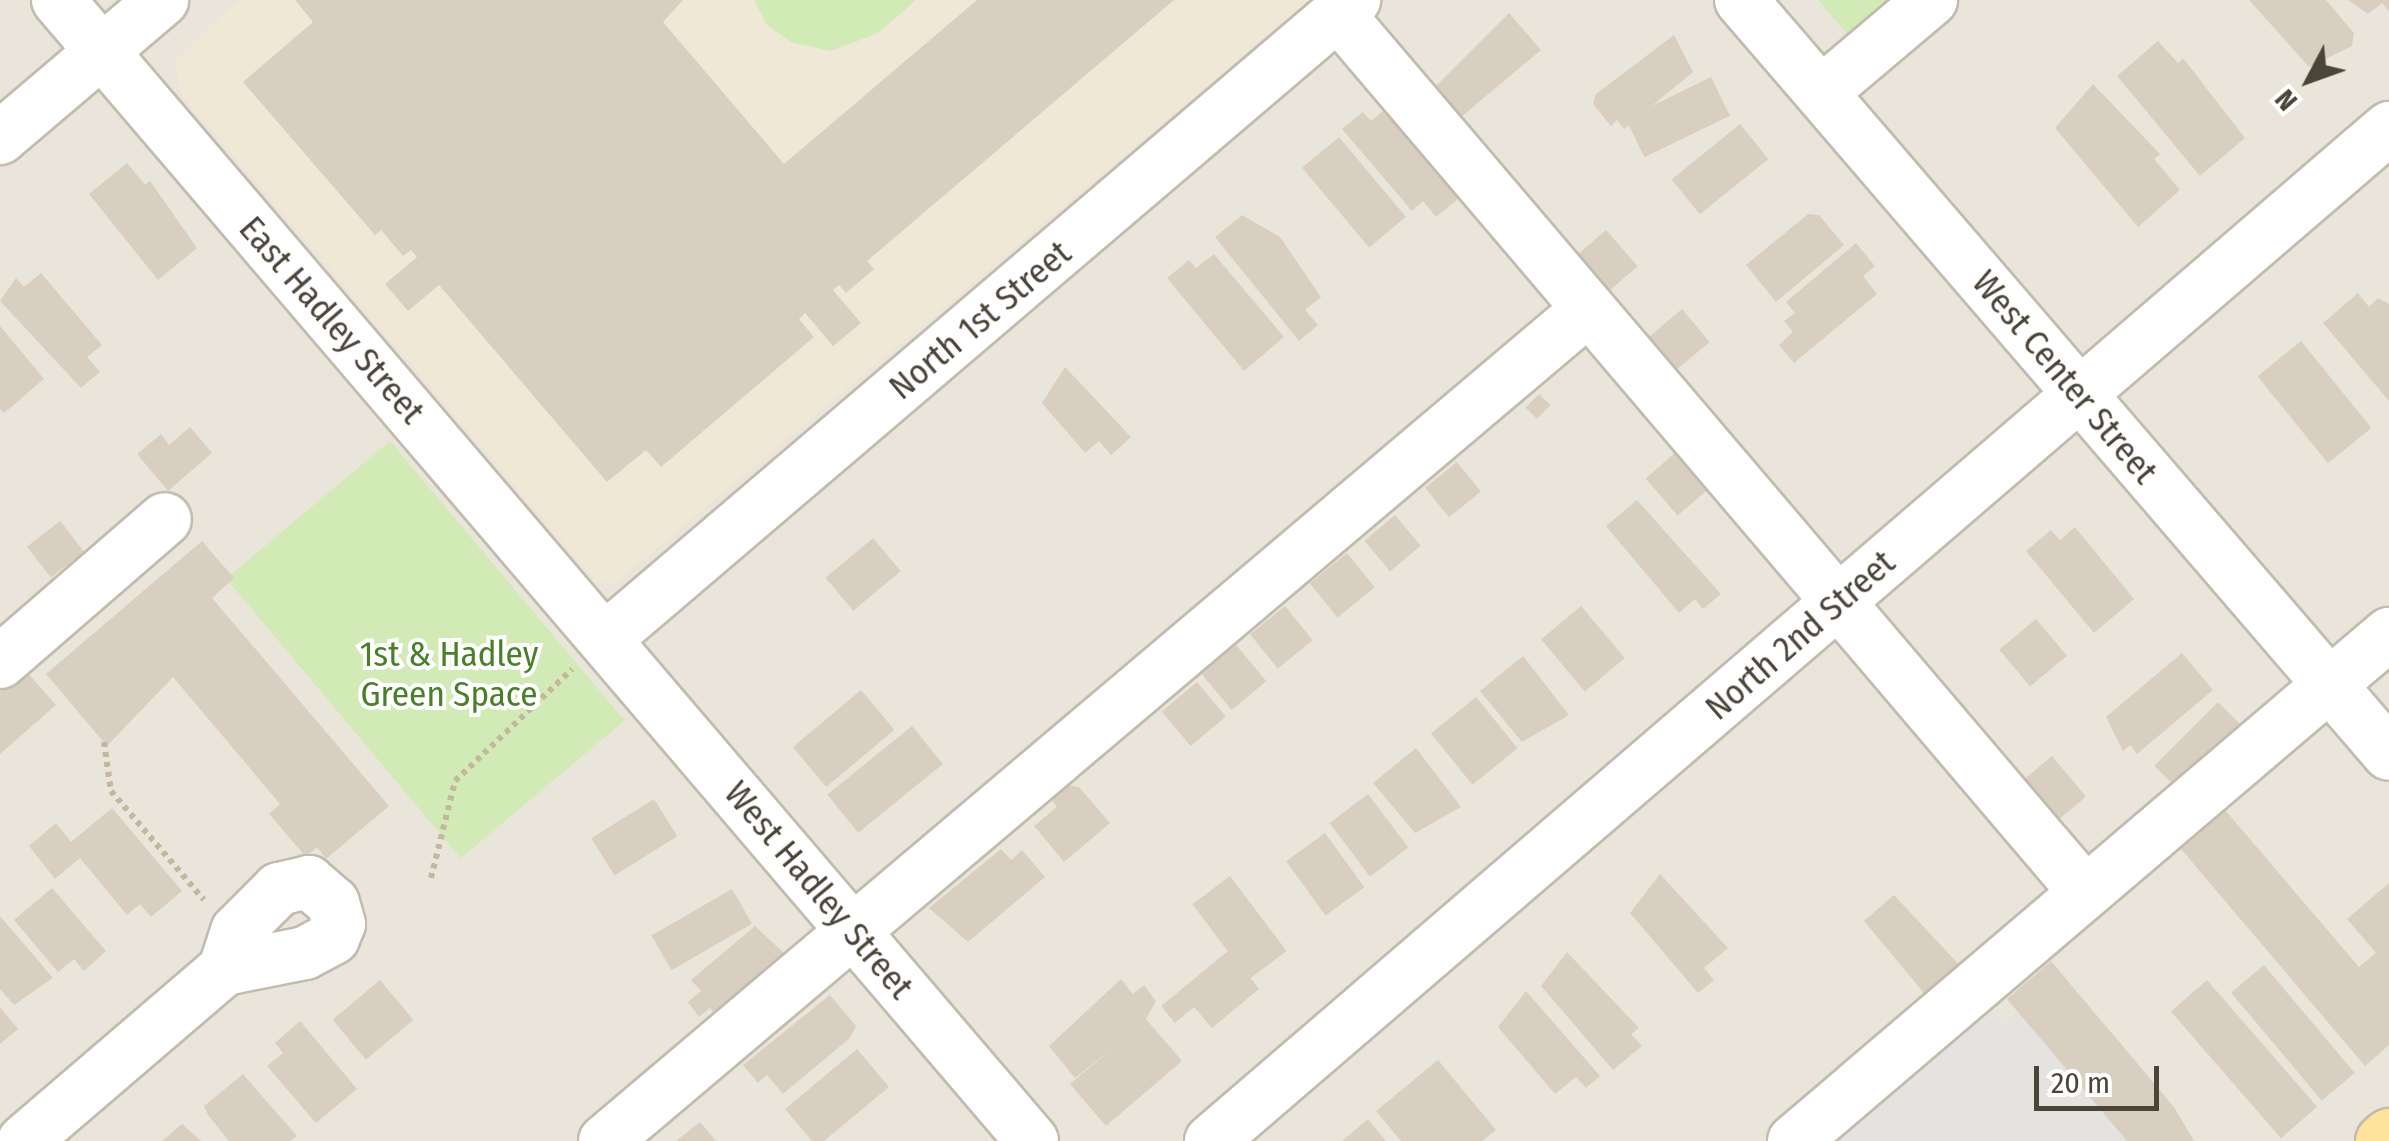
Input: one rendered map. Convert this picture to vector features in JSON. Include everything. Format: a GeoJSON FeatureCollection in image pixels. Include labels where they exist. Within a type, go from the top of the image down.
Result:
{"type":"FeatureCollection","features":[{"type":"Feature","properties":{"kind":"main road"},"geometry":{"type":"LineString","coordinates":[[2383,1141],[2389,1136]]}},
{"type":"Feature","properties":{"kind":"street","name":"East Hadley Street"},"geometry":{"type":"LineString","coordinates":[[58,0],[590,653]]}},
{"type":"Feature","properties":{"kind":"street"},"geometry":{"type":"LineString","coordinates":[[0,138],[162,0]]}},
{"type":"Feature","properties":{"kind":"street","name":"West Center Street"},"geometry":{"type":"LineString","coordinates":[[1741,0],[2330,685],[2385,742]]}},
{"type":"Feature","properties":{"kind":"street"},"geometry":{"type":"LineString","coordinates":[[1822,92],[1930,0]]}},
{"type":"Feature","properties":{"kind":"street"},"geometry":{"type":"LineString","coordinates":[[1346,7],[1586,311],[2084,892]]}},
{"type":"Feature","properties":{"kind":"street","name":"North 1st Street"},"geometry":{"type":"LineString","coordinates":[[590,653],[1346,7]]}},
{"type":"Feature","properties":{"kind":"street","name":"North 2nd Street"},"geometry":{"type":"LineString","coordinates":[[1211,1141],[2389,128]]}},
{"type":"Feature","properties":{"kind":"street"},"geometry":{"type":"LineString","coordinates":[[605,1141],[1586,311]]}},
{"type":"Feature","properties":{"kind":"street"},"geometry":{"type":"LineString","coordinates":[[0,662],[165,518]]}},
{"type":"Feature","properties":{"kind":"street"},"geometry":{"type":"LineString","coordinates":[[1794,1141],[2389,634]]}},
{"type":"Feature","properties":{"kind":"street","name":"West Hadley Street"},"geometry":{"type":"LineString","coordinates":[[590,653],[854,932],[1032,1141]]}},
{"type":"Feature","properties":{"kind":"street"},"geometry":{"type":"LineString","coordinates":[[24,1141],[225,969]]}},
{"type":"Feature","properties":{"kind":"path"},"geometry":{"type":"LineString","coordinates":[[432,878],[455,781],[590,653]]}},
{"type":"Feature","properties":{"kind":"path"},"geometry":{"type":"LineString","coordinates":[[104,742],[111,790],[205,901]]}},
{"type":"Feature","properties":{"kind":"shaded area"},"geometry":{"type":"Polygon","coordinates":[[[0,0],[2389,0],[2389,1141],[0,1141],[0,0]]]}},
{"type":"Feature","properties":{"kind":"shaded area"},"geometry":{"type":"Polygon","coordinates":[[[238,0],[1309,0],[613,585],[595,580],[180,93],[175,60],[238,0]]]}},
{"type":"Feature","properties":{"kind":"shaded area"},"geometry":{"type":"Polygon","coordinates":[[[1989,1007],[2003,1025],[2018,1012],[2127,1141],[1830,1141],[1989,1007]]]}},
{"type":"Feature","properties":{"kind":"green space"},"geometry":{"type":"Polygon","coordinates":[[[754,0],[916,0],[878,33],[831,51],[791,42],[767,25],[754,0]]]}},
{"type":"Feature","properties":{"kind":"green space"},"geometry":{"type":"Polygon","coordinates":[[[1818,0],[1918,0],[1861,50],[1818,0]]]}},
{"type":"Feature","properties":{"kind":"green space","name":"1st & Hadley Green Space"},"geometry":{"type":"Polygon","coordinates":[[[390,441],[625,721],[461,858],[226,579],[390,441]]]}},
{"type":"Feature","properties":{"kind":"building"},"geometry":{"type":"Polygon","coordinates":[[[295,0],[683,0],[663,22],[784,164],[977,0],[1174,0],[867,261],[874,269],[846,293],[839,285],[833,290],[861,323],[833,346],[805,313],[799,319],[814,337],[661,467],[646,450],[607,482],[439,285],[408,311],[385,284],[417,257],[411,250],[403,256],[381,230],[375,235],[243,82],[313,22],[295,0]]]}},
{"type":"Feature","properties":{"kind":"building"},"geometry":{"type":"Polygon","coordinates":[[[2249,0],[2326,0],[2354,33],[2352,46],[2309,67],[2249,0]]]}},
{"type":"Feature","properties":{"kind":"building"},"geometry":{"type":"Polygon","coordinates":[[[2348,0],[2389,0],[2389,11],[2382,3],[2368,14],[2348,0]]]}},
{"type":"Feature","properties":{"kind":"building"},"geometry":{"type":"Polygon","coordinates":[[[1509,13],[1541,50],[1454,123],[1429,93],[1509,13]]]}},
{"type":"Feature","properties":{"kind":"building"},"geometry":{"type":"Polygon","coordinates":[[[1674,35],[1693,72],[1624,129],[1617,120],[1611,126],[1593,104],[1596,94],[1674,35]]]}},
{"type":"Feature","properties":{"kind":"building"},"geometry":{"type":"Polygon","coordinates":[[[2158,41],[2178,63],[2183,58],[2245,138],[2200,176],[2117,76],[2158,41]]]}},
{"type":"Feature","properties":{"kind":"building"},"geometry":{"type":"Polygon","coordinates":[[[1711,77],[1730,116],[1644,157],[1626,119],[1711,77]]]}},
{"type":"Feature","properties":{"kind":"building"},"geometry":{"type":"Polygon","coordinates":[[[2093,84],[2160,154],[2154,159],[2180,190],[2138,227],[2055,128],[2093,84]]]}},
{"type":"Feature","properties":{"kind":"building"},"geometry":{"type":"Polygon","coordinates":[[[1391,104],[1452,175],[1444,182],[1458,199],[1436,217],[1423,201],[1412,211],[1342,129],[1363,112],[1371,121],[1391,104]]]}},
{"type":"Feature","properties":{"kind":"building"},"geometry":{"type":"Polygon","coordinates":[[[1740,124],[1768,159],[1700,214],[1672,179],[1740,124]]]}},
{"type":"Feature","properties":{"kind":"building"},"geometry":{"type":"Polygon","coordinates":[[[1339,137],[1406,217],[1369,248],[1302,168],[1339,137]]]}},
{"type":"Feature","properties":{"kind":"building"},"geometry":{"type":"Polygon","coordinates":[[[127,163],[145,185],[150,181],[197,248],[158,280],[89,194],[127,163]]]}},
{"type":"Feature","properties":{"kind":"building"},"geometry":{"type":"Polygon","coordinates":[[[1808,214],[1819,215],[1844,245],[1776,302],[1746,265],[1808,214]]]}},
{"type":"Feature","properties":{"kind":"building"},"geometry":{"type":"Polygon","coordinates":[[[1242,215],[1280,237],[1321,297],[1305,310],[1318,325],[1299,341],[1215,237],[1242,215]]]}},
{"type":"Feature","properties":{"kind":"building"},"geometry":{"type":"Polygon","coordinates":[[[1606,230],[1637,266],[1605,294],[1574,258],[1606,230]]]}},
{"type":"Feature","properties":{"kind":"building"},"geometry":{"type":"Polygon","coordinates":[[[1856,243],[1875,266],[1863,276],[1877,294],[1794,363],[1779,345],[1793,332],[1784,321],[1795,313],[1786,302],[1856,243]]]}},
{"type":"Feature","properties":{"kind":"building"},"geometry":{"type":"Polygon","coordinates":[[[1214,254],[1284,337],[1244,371],[1167,278],[1189,260],[1196,268],[1214,254]]]}},
{"type":"Feature","properties":{"kind":"building"},"geometry":{"type":"Polygon","coordinates":[[[41,273],[102,345],[87,357],[100,372],[81,388],[0,301],[16,278],[24,287],[41,273]]]}},
{"type":"Feature","properties":{"kind":"building"},"geometry":{"type":"Polygon","coordinates":[[[2358,293],[2369,307],[2378,298],[2389,304],[2389,401],[2323,323],[2358,293]]]}},
{"type":"Feature","properties":{"kind":"building"},"geometry":{"type":"Polygon","coordinates":[[[1682,309],[1710,342],[1666,379],[1638,346],[1682,309]]]}},
{"type":"Feature","properties":{"kind":"building"},"geometry":{"type":"Polygon","coordinates":[[[0,326],[44,379],[4,413],[0,409],[0,326]]]}},
{"type":"Feature","properties":{"kind":"building"},"geometry":{"type":"Polygon","coordinates":[[[2301,341],[2371,428],[2328,463],[2257,376],[2301,341]]]}},
{"type":"Feature","properties":{"kind":"building"},"geometry":{"type":"Polygon","coordinates":[[[1065,367],[1131,437],[1111,455],[1099,441],[1085,453],[1042,403],[1065,367]]]}},
{"type":"Feature","properties":{"kind":"building"},"geometry":{"type":"Polygon","coordinates":[[[1539,394],[1550,405],[1537,419],[1526,407],[1539,394]]]}},
{"type":"Feature","properties":{"kind":"building"},"geometry":{"type":"Polygon","coordinates":[[[190,427],[212,453],[168,491],[137,454],[161,434],[169,445],[190,427]]]}},
{"type":"Feature","properties":{"kind":"building"},"geometry":{"type":"Polygon","coordinates":[[[1675,453],[1707,490],[1678,516],[1646,479],[1675,453]]]}},
{"type":"Feature","properties":{"kind":"building"},"geometry":{"type":"Polygon","coordinates":[[[1457,462],[1481,492],[1449,517],[1425,488],[1457,462]]]}},
{"type":"Feature","properties":{"kind":"building"},"geometry":{"type":"Polygon","coordinates":[[[1637,500],[1721,594],[1703,609],[1695,599],[1679,613],[1606,526],[1637,500]]]}},
{"type":"Feature","properties":{"kind":"building"},"geometry":{"type":"Polygon","coordinates":[[[1395,515],[1421,546],[1390,571],[1364,541],[1395,515]]]}},
{"type":"Feature","properties":{"kind":"building"},"geometry":{"type":"Polygon","coordinates":[[[60,521],[84,552],[51,578],[27,547],[60,521]]]}},
{"type":"Feature","properties":{"kind":"building"},"geometry":{"type":"Polygon","coordinates":[[[2075,527],[2134,599],[2094,633],[2026,551],[2051,530],[2060,540],[2075,527]]]}},
{"type":"Feature","properties":{"kind":"building"},"geometry":{"type":"Polygon","coordinates":[[[873,538],[901,571],[853,611],[826,578],[873,538]]]}},
{"type":"Feature","properties":{"kind":"building"},"geometry":{"type":"Polygon","coordinates":[[[202,541],[234,578],[212,598],[389,806],[326,859],[317,847],[306,857],[269,814],[280,804],[173,677],[107,746],[46,674],[202,541]]]}},
{"type":"Feature","properties":{"kind":"building"},"geometry":{"type":"Polygon","coordinates":[[[1347,553],[1375,587],[1337,617],[1310,583],[1347,553]]]}},
{"type":"Feature","properties":{"kind":"building"},"geometry":{"type":"Polygon","coordinates":[[[1285,606],[1313,640],[1278,669],[1250,634],[1285,606]]]}},
{"type":"Feature","properties":{"kind":"building"},"geometry":{"type":"Polygon","coordinates":[[[1581,606],[1625,658],[1585,692],[1541,639],[1581,606]]]}},
{"type":"Feature","properties":{"kind":"building"},"geometry":{"type":"Polygon","coordinates":[[[2036,619],[2067,656],[2030,687],[1999,650],[2036,619]]]}},
{"type":"Feature","properties":{"kind":"building"},"geometry":{"type":"Polygon","coordinates":[[[1236,645],[1266,681],[1232,710],[1202,674],[1236,645]]]}},
{"type":"Feature","properties":{"kind":"building"},"geometry":{"type":"Polygon","coordinates":[[[2182,653],[2213,690],[2137,754],[2130,745],[2123,751],[2106,717],[2182,653]]]}},
{"type":"Feature","properties":{"kind":"building"},"geometry":{"type":"Polygon","coordinates":[[[1523,656],[1569,715],[1522,742],[1480,691],[1523,656]]]}},
{"type":"Feature","properties":{"kind":"building"},"geometry":{"type":"Polygon","coordinates":[[[25,670],[56,705],[0,754],[0,692],[25,670]]]}},
{"type":"Feature","properties":{"kind":"building"},"geometry":{"type":"Polygon","coordinates":[[[1197,682],[1226,716],[1191,746],[1162,712],[1197,682]]]}},
{"type":"Feature","properties":{"kind":"building"},"geometry":{"type":"Polygon","coordinates":[[[861,690],[894,730],[826,787],[793,747],[861,690]]]}},
{"type":"Feature","properties":{"kind":"building"},"geometry":{"type":"Polygon","coordinates":[[[1476,697],[1518,748],[1472,785],[1431,734],[1476,697]]]}},
{"type":"Feature","properties":{"kind":"building"},"geometry":{"type":"Polygon","coordinates":[[[2218,702],[2251,735],[2188,799],[2154,766],[2218,702]]]}},
{"type":"Feature","properties":{"kind":"building"},"geometry":{"type":"Polygon","coordinates":[[[912,726],[943,764],[858,833],[827,795],[912,726]]]}},
{"type":"Feature","properties":{"kind":"building"},"geometry":{"type":"Polygon","coordinates":[[[1416,748],[1461,807],[1415,833],[1373,783],[1416,748]]]}},
{"type":"Feature","properties":{"kind":"building"},"geometry":{"type":"Polygon","coordinates":[[[2052,756],[2086,797],[2053,824],[2019,784],[2052,756]]]}},
{"type":"Feature","properties":{"kind":"building"},"geometry":{"type":"Polygon","coordinates":[[[1067,785],[1079,787],[1110,823],[1064,862],[1034,826],[1057,807],[1051,799],[1067,785]]]}},
{"type":"Feature","properties":{"kind":"building"},"geometry":{"type":"Polygon","coordinates":[[[1368,794],[1408,848],[1370,876],[1330,823],[1368,794]]]}},
{"type":"Feature","properties":{"kind":"building"},"geometry":{"type":"Polygon","coordinates":[[[654,799],[677,836],[615,876],[591,838],[654,799]]]}},
{"type":"Feature","properties":{"kind":"building"},"geometry":{"type":"Polygon","coordinates":[[[112,808],[182,891],[151,917],[140,904],[127,915],[80,858],[55,879],[29,846],[56,823],[71,842],[112,808]]]}},
{"type":"Feature","properties":{"kind":"building"},"geometry":{"type":"Polygon","coordinates":[[[2226,811],[2359,967],[2376,953],[2347,919],[2389,883],[2389,1045],[2365,1066],[2181,849],[2226,811]]]}},
{"type":"Feature","properties":{"kind":"building"},"geometry":{"type":"Polygon","coordinates":[[[1325,833],[1364,887],[1326,915],[1286,861],[1325,833]]]}},
{"type":"Feature","properties":{"kind":"building"},"geometry":{"type":"Polygon","coordinates":[[[1001,849],[1011,860],[1022,850],[1045,877],[968,942],[929,908],[1001,849]]]}},
{"type":"Feature","properties":{"kind":"building"},"geometry":{"type":"Polygon","coordinates":[[[1660,874],[1728,948],[1704,968],[1714,980],[1698,993],[1630,913],[1660,874]]]}},
{"type":"Feature","properties":{"kind":"building"},"geometry":{"type":"Polygon","coordinates":[[[1230,876],[1287,951],[1249,979],[1192,904],[1230,876]]]}},
{"type":"Feature","properties":{"kind":"building"},"geometry":{"type":"Polygon","coordinates":[[[52,888],[106,951],[84,971],[74,959],[58,972],[14,920],[52,888]]]}},
{"type":"Feature","properties":{"kind":"building"},"geometry":{"type":"Polygon","coordinates":[[[732,889],[752,924],[671,970],[651,936],[732,889]]]}},
{"type":"Feature","properties":{"kind":"building"},"geometry":{"type":"Polygon","coordinates":[[[1894,895],[1964,970],[1945,987],[1939,980],[1924,993],[1864,921],[1894,895]]]}},
{"type":"Feature","properties":{"kind":"building"},"geometry":{"type":"Polygon","coordinates":[[[0,916],[53,978],[14,1005],[0,989],[0,916]]]}},
{"type":"Feature","properties":{"kind":"building"},"geometry":{"type":"Polygon","coordinates":[[[755,926],[786,955],[718,1018],[710,1008],[699,1017],[688,1002],[701,991],[691,980],[755,926]]]}},
{"type":"Feature","properties":{"kind":"building"},"geometry":{"type":"Polygon","coordinates":[[[1228,951],[1259,989],[1212,1028],[1194,1007],[1175,1023],[1161,1006],[1228,951]]]}},
{"type":"Feature","properties":{"kind":"building"},"geometry":{"type":"Polygon","coordinates":[[[1567,952],[1639,1028],[1631,1034],[1642,1046],[1613,1070],[1541,986],[1567,952]]]}},
{"type":"Feature","properties":{"kind":"building"},"geometry":{"type":"Polygon","coordinates":[[[2051,961],[2174,1107],[2194,1141],[2127,1141],[2007,999],[2051,961]]]}},
{"type":"Feature","properties":{"kind":"building"},"geometry":{"type":"Polygon","coordinates":[[[2264,965],[2355,1073],[2322,1101],[2231,993],[2264,965]]]}},
{"type":"Feature","properties":{"kind":"building"},"geometry":{"type":"Polygon","coordinates":[[[1121,979],[1133,994],[1144,985],[1156,1001],[1146,1019],[1182,1061],[1106,1126],[1070,1084],[1114,1047],[1075,1078],[1049,1046],[1121,979]]]}},
{"type":"Feature","properties":{"kind":"building"},"geometry":{"type":"Polygon","coordinates":[[[380,980],[413,1020],[366,1060],[333,1020],[380,980]]]}},
{"type":"Feature","properties":{"kind":"building"},"geometry":{"type":"Polygon","coordinates":[[[2207,980],[2317,1107],[2281,1138],[2171,1011],[2207,980]]]}},
{"type":"Feature","properties":{"kind":"building"},"geometry":{"type":"Polygon","coordinates":[[[1526,991],[1600,1076],[1586,1088],[1576,1077],[1555,1094],[1498,1027],[1526,991]]]}},
{"type":"Feature","properties":{"kind":"building"},"geometry":{"type":"Polygon","coordinates":[[[830,995],[856,1026],[850,1038],[783,1094],[767,1075],[758,1083],[743,1065],[830,995]]]}},
{"type":"Feature","properties":{"kind":"building"},"geometry":{"type":"Polygon","coordinates":[[[0,1007],[18,1029],[0,1044],[0,1007]]]}},
{"type":"Feature","properties":{"kind":"building"},"geometry":{"type":"Polygon","coordinates":[[[300,1021],[357,1089],[316,1123],[267,1066],[283,1053],[275,1043],[300,1021]]]}},
{"type":"Feature","properties":{"kind":"building"},"geometry":{"type":"Polygon","coordinates":[[[857,1049],[889,1087],[824,1141],[812,1141],[785,1109],[857,1049]]]}},
{"type":"Feature","properties":{"kind":"building"},"geometry":{"type":"Polygon","coordinates":[[[1438,1060],[1496,1130],[1482,1141],[1401,1141],[1376,1111],[1438,1060]]]}},
{"type":"Feature","properties":{"kind":"building"},"geometry":{"type":"Polygon","coordinates":[[[243,1074],[297,1136],[290,1141],[229,1141],[204,1106],[243,1074]]]}},
{"type":"Feature","properties":{"kind":"building"},"geometry":{"type":"Polygon","coordinates":[[[1368,1119],[1386,1141],[1342,1141],[1368,1119]]]}},
{"type":"Feature","properties":{"kind":"building"},"geometry":{"type":"Polygon","coordinates":[[[700,1122],[716,1141],[676,1141],[700,1122]]]}},
{"type":"Feature","properties":{"kind":"building"},"geometry":{"type":"Polygon","coordinates":[[[182,1124],[201,1141],[162,1141],[182,1124]]]}}]}
